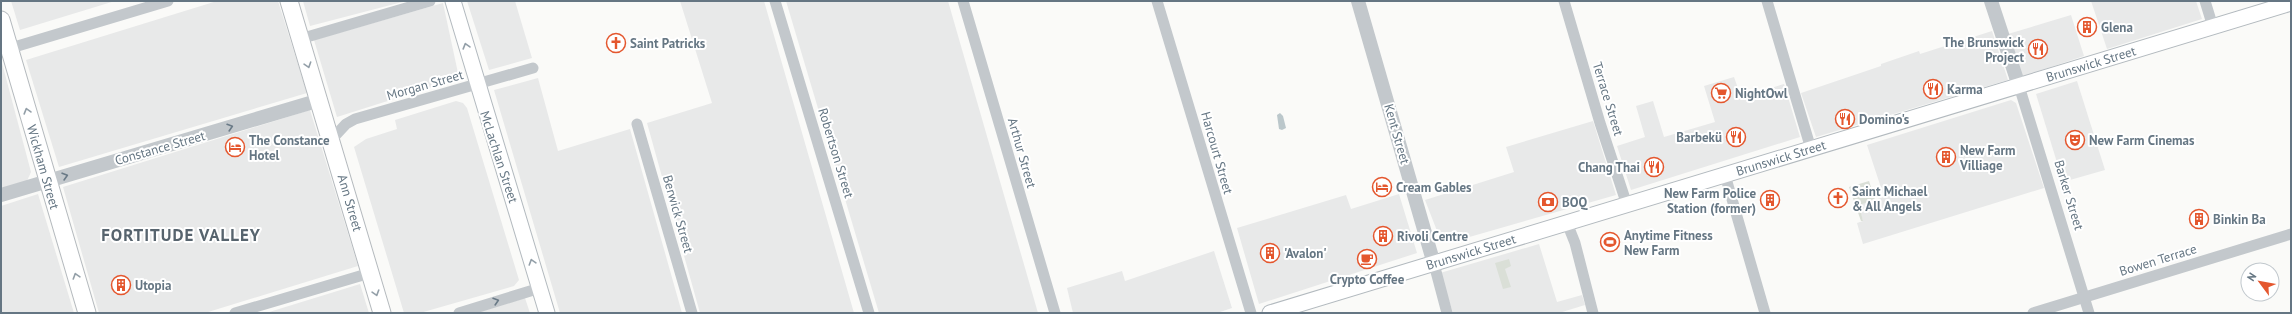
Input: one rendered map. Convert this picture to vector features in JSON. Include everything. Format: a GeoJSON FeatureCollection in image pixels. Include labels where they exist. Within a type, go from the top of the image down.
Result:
{"type":"FeatureCollection","features":[{"type":"Feature","properties":{"kind":"main road","name":"Ann Street"},"geometry":{"type":"LineString","coordinates":[[289,1],[332,139],[382,313]]}},
{"type":"Feature","properties":{"kind":"main road","name":"McLachlan Street"},"geometry":{"type":"LineString","coordinates":[[453,1],[477,85],[547,313]]}},
{"type":"Feature","properties":{"kind":"main road","name":"Brunswick Street"},"geometry":{"type":"LineString","coordinates":[[1270,313],[2291,3]]}},
{"type":"Feature","properties":{"kind":"main road","name":"Wickham Street"},"geometry":{"type":"LineString","coordinates":[[1,20],[5,50],[87,313]]}},
{"type":"Feature","properties":{"kind":"street"},"geometry":{"type":"LineString","coordinates":[[5,50],[168,1]]}},
{"type":"Feature","properties":{"kind":"street"},"geometry":{"type":"LineString","coordinates":[[300,39],[430,1]]}},
{"type":"Feature","properties":{"kind":"street","name":"Robertson Street"},"geometry":{"type":"LineString","coordinates":[[775,1],[870,313]]}},
{"type":"Feature","properties":{"kind":"street","name":"Arthur Street"},"geometry":{"type":"LineString","coordinates":[[963,1],[1055,313]]}},
{"type":"Feature","properties":{"kind":"street","name":"Harcourt Street"},"geometry":{"type":"LineString","coordinates":[[1157,1],[1251,313]]}},
{"type":"Feature","properties":{"kind":"street","name":"Kent Street"},"geometry":{"type":"LineString","coordinates":[[1358,1],[1447,313]]}},
{"type":"Feature","properties":{"kind":"street","name":"Terrace Street"},"geometry":{"type":"LineString","coordinates":[[1564,1],[1600,123],[1627,205]]}},
{"type":"Feature","properties":{"kind":"street"},"geometry":{"type":"LineString","coordinates":[[1767,1],[1812,149]]}},
{"type":"Feature","properties":{"kind":"street"},"geometry":{"type":"LineString","coordinates":[[1991,1],[2019,86]]}},
{"type":"Feature","properties":{"kind":"street"},"geometry":{"type":"LineString","coordinates":[[2205,1],[2213,26]]}},
{"type":"Feature","properties":{"kind":"street","name":"Morgan Street"},"geometry":{"type":"LineString","coordinates":[[332,139],[346,124],[355,119],[533,68]]}},
{"type":"Feature","properties":{"kind":"street","name":"Barker Street"},"geometry":{"type":"LineString","coordinates":[[2019,86],[2089,313]]}},
{"type":"Feature","properties":{"kind":"street","name":"Constance Street"},"geometry":{"type":"LineString","coordinates":[[1,195],[320,100]]}},
{"type":"Feature","properties":{"kind":"street","name":"Berwick Street"},"geometry":{"type":"LineString","coordinates":[[637,124],[692,313]]}},
{"type":"Feature","properties":{"kind":"street"},"geometry":{"type":"LineString","coordinates":[[1725,175],[1765,313]]}},
{"type":"Feature","properties":{"kind":"street"},"geometry":{"type":"LineString","coordinates":[[1567,224],[1575,243],[1589,296],[1590,307],[1593,313]]}},
{"type":"Feature","properties":{"kind":"street","name":"Bowen Terrace"},"geometry":{"type":"LineString","coordinates":[[2033,313],[2291,234]]}},
{"type":"Feature","properties":{"kind":"street"},"geometry":{"type":"LineString","coordinates":[[235,313],[370,273]]}},
{"type":"Feature","properties":{"kind":"street"},"geometry":{"type":"LineString","coordinates":[[459,313],[540,288]]}},
{"type":"Feature","properties":{"kind":"shaded area"},"geometry":{"type":"Polygon","coordinates":[[[11,1],[115,1],[20,30],[11,1]]]}},
{"type":"Feature","properties":{"kind":"shaded area"},"geometry":{"type":"Polygon","coordinates":[[[217,1],[278,1],[307,93],[59,167],[26,60],[217,1]]]}},
{"type":"Feature","properties":{"kind":"shaded area"},"geometry":{"type":"Polygon","coordinates":[[[303,1],[406,1],[310,26],[303,1]]]}},
{"type":"Feature","properties":{"kind":"shaded area"},"geometry":{"type":"Polygon","coordinates":[[[467,1],[515,1],[532,58],[489,70],[467,1]]]}},
{"type":"Feature","properties":{"kind":"shaded area"},"geometry":{"type":"Polygon","coordinates":[[[680,1],[764,1],[854,313],[700,313],[647,123],[712,103],[680,1]]]}},
{"type":"Feature","properties":{"kind":"shaded area"},"geometry":{"type":"Polygon","coordinates":[[[786,1],[948,1],[1038,313],[879,313],[786,1]]]}},
{"type":"Feature","properties":{"kind":"shaded area"},"geometry":{"type":"Polygon","coordinates":[[[2091,1],[2196,1],[2202,19],[2107,49],[2091,1]]]}},
{"type":"Feature","properties":{"kind":"shaded area"},"geometry":{"type":"Polygon","coordinates":[[[443,3],[458,73],[454,80],[337,117],[314,40],[443,3]]]}},
{"type":"Feature","properties":{"kind":"shaded area"},"geometry":{"type":"Polygon","coordinates":[[[2071,15],[2084,56],[2021,77],[2008,34],[2071,15]]]}},
{"type":"Feature","properties":{"kind":"shaded area"},"geometry":{"type":"Polygon","coordinates":[[[1992,31],[2008,80],[1816,137],[1801,93],[1881,66],[1881,64],[1919,51],[1920,54],[1992,31]]]}},
{"type":"Feature","properties":{"kind":"shaded area"},"geometry":{"type":"Polygon","coordinates":[[[2,63],[31,172],[27,181],[1,188],[2,63]]]}},
{"type":"Feature","properties":{"kind":"shaded area"},"geometry":{"type":"Polygon","coordinates":[[[1734,77],[1741,97],[1784,84],[1800,137],[1631,190],[1617,146],[1645,137],[1636,106],[1653,101],[1664,137],[1715,122],[1704,86],[1734,77]]]}},
{"type":"Feature","properties":{"kind":"shaded area"},"geometry":{"type":"Polygon","coordinates":[[[538,78],[558,151],[630,129],[682,313],[560,313],[494,90],[538,78]]]}},
{"type":"Feature","properties":{"kind":"shaded area","name":"New Farm Cinemas"},"geometry":{"type":"Polygon","coordinates":[[[2077,81],[2105,170],[2063,182],[2036,94],[2077,81]]]}},
{"type":"Feature","properties":{"kind":"shaded area"},"geometry":{"type":"Polygon","coordinates":[[[2011,100],[2016,103],[2044,188],[1863,244],[1857,223],[1863,221],[1858,205],[1884,197],[1867,145],[2011,100]]]}},
{"type":"Feature","properties":{"kind":"shaded area"},"geometry":{"type":"Polygon","coordinates":[[[456,101],[463,103],[467,108],[519,280],[514,286],[420,313],[404,313],[354,147],[366,139],[397,129],[395,120],[456,101]]]}},
{"type":"Feature","properties":{"kind":"shaded area"},"geometry":{"type":"Polygon","coordinates":[[[310,110],[358,266],[205,313],[99,313],[63,187],[310,110]]]}},
{"type":"Feature","properties":{"kind":"shaded area"},"geometry":{"type":"Polygon","coordinates":[[[1280,113],[1283,116],[1286,128],[1282,130],[1279,129],[1277,115],[1280,113]]]}},
{"type":"Feature","properties":{"kind":"shaded area"},"geometry":{"type":"Polygon","coordinates":[[[1593,121],[1616,195],[1452,242],[1439,236],[1425,200],[1514,172],[1506,147],[1593,121]]]}},
{"type":"Feature","properties":{"kind":"shaded area"},"geometry":{"type":"Polygon","coordinates":[[[1869,181],[1875,200],[1859,205],[1863,221],[1861,221],[1849,187],[1869,181]]]}},
{"type":"Feature","properties":{"kind":"shaded area"},"geometry":{"type":"Polygon","coordinates":[[[38,194],[74,313],[1,313],[1,206],[38,194]]]}},
{"type":"Feature","properties":{"kind":"shaded area"},"geometry":{"type":"Polygon","coordinates":[[[1399,194],[1417,253],[1259,304],[1237,228],[1346,195],[1351,209],[1399,194]]]}},
{"type":"Feature","properties":{"kind":"shaded area"},"geometry":{"type":"Polygon","coordinates":[[[1539,244],[1557,302],[1582,295],[1585,305],[1559,313],[1453,313],[1440,273],[1539,244]]]}},
{"type":"Feature","properties":{"kind":"shaded area"},"geometry":{"type":"Polygon","coordinates":[[[1214,251],[1232,308],[1217,313],[1073,313],[1067,288],[1122,271],[1125,281],[1214,251]]]}},
{"type":"Feature","properties":{"kind":"shaded area"},"geometry":{"type":"Polygon","coordinates":[[[1509,259],[1511,266],[1505,269],[1511,287],[1503,289],[1495,263],[1509,259]]]}},
{"type":"Feature","properties":{"kind":"shaded area"},"geometry":{"type":"Polygon","coordinates":[[[360,284],[369,313],[266,313],[360,284]]]}},
{"type":"Feature","properties":{"kind":"shaded area"},"geometry":{"type":"Polygon","coordinates":[[[525,298],[530,313],[476,313],[525,298]]]}},
{"type":"Feature","properties":{"kind":"place","name":"Glena"},"geometry":{"type":"Point","coordinates":[2087,27]}},
{"type":"Feature","properties":{"kind":"place","name":"Saint Patricks"},"geometry":{"type":"Point","coordinates":[616,43]}},
{"type":"Feature","properties":{"kind":"place","name":"The Brunswick Project"},"geometry":{"type":"Point","coordinates":[2038,49]}},
{"type":"Feature","properties":{"kind":"place","name":"Karma"},"geometry":{"type":"Point","coordinates":[1933,89]}},
{"type":"Feature","properties":{"kind":"place","name":"NightOwl"},"geometry":{"type":"Point","coordinates":[1721,93]}},
{"type":"Feature","properties":{"kind":"place","name":"Domino's"},"geometry":{"type":"Point","coordinates":[1845,119]}},
{"type":"Feature","properties":{"kind":"place","name":"Barbekü"},"geometry":{"type":"Point","coordinates":[1736,137]}},
{"type":"Feature","properties":{"kind":"place","name":"New Farm Cinemas"},"geometry":{"type":"Point","coordinates":[2075,140]}},
{"type":"Feature","properties":{"kind":"place","name":"The Constance Hotel"},"geometry":{"type":"Point","coordinates":[235,147]}},
{"type":"Feature","properties":{"kind":"place","name":"New Farm Villiage"},"geometry":{"type":"Point","coordinates":[1946,157]}},
{"type":"Feature","properties":{"kind":"place","name":"Chang Thai"},"geometry":{"type":"Point","coordinates":[1654,167]}},
{"type":"Feature","properties":{"kind":"place","name":"Cream Gables"},"geometry":{"type":"Point","coordinates":[1382,187]}},
{"type":"Feature","properties":{"kind":"place","name":"Saint Michael & All Angels"},"geometry":{"type":"Point","coordinates":[1838,198]}},
{"type":"Feature","properties":{"kind":"place","name":"New Farm Police Station (former)"},"geometry":{"type":"Point","coordinates":[1770,200]}},
{"type":"Feature","properties":{"kind":"place","name":"BOQ"},"geometry":{"type":"Point","coordinates":[1548,202]}},
{"type":"Feature","properties":{"kind":"place","name":"Binkin Ba"},"geometry":{"type":"Point","coordinates":[2199,219]}},
{"type":"Feature","properties":{"kind":"place","name":"Rivoli Centre"},"geometry":{"type":"Point","coordinates":[1383,236]}},
{"type":"Feature","properties":{"kind":"place","name":"Anytime Fitness New Farm"},"geometry":{"type":"Point","coordinates":[1610,242]}},
{"type":"Feature","properties":{"kind":"place","name":"'Avalon'"},"geometry":{"type":"Point","coordinates":[1270,253]}},
{"type":"Feature","properties":{"kind":"place","name":"Crypto Coffee"},"geometry":{"type":"Point","coordinates":[1367,259]}},
{"type":"Feature","properties":{"kind":"place","name":"Utopia"},"geometry":{"type":"Point","coordinates":[121,285]}},
{"type":"Feature","properties":{"kind":"district","name":"FORTITUDE VALLEY"},"geometry":{"type":"Point","coordinates":[181,235]}}]}
